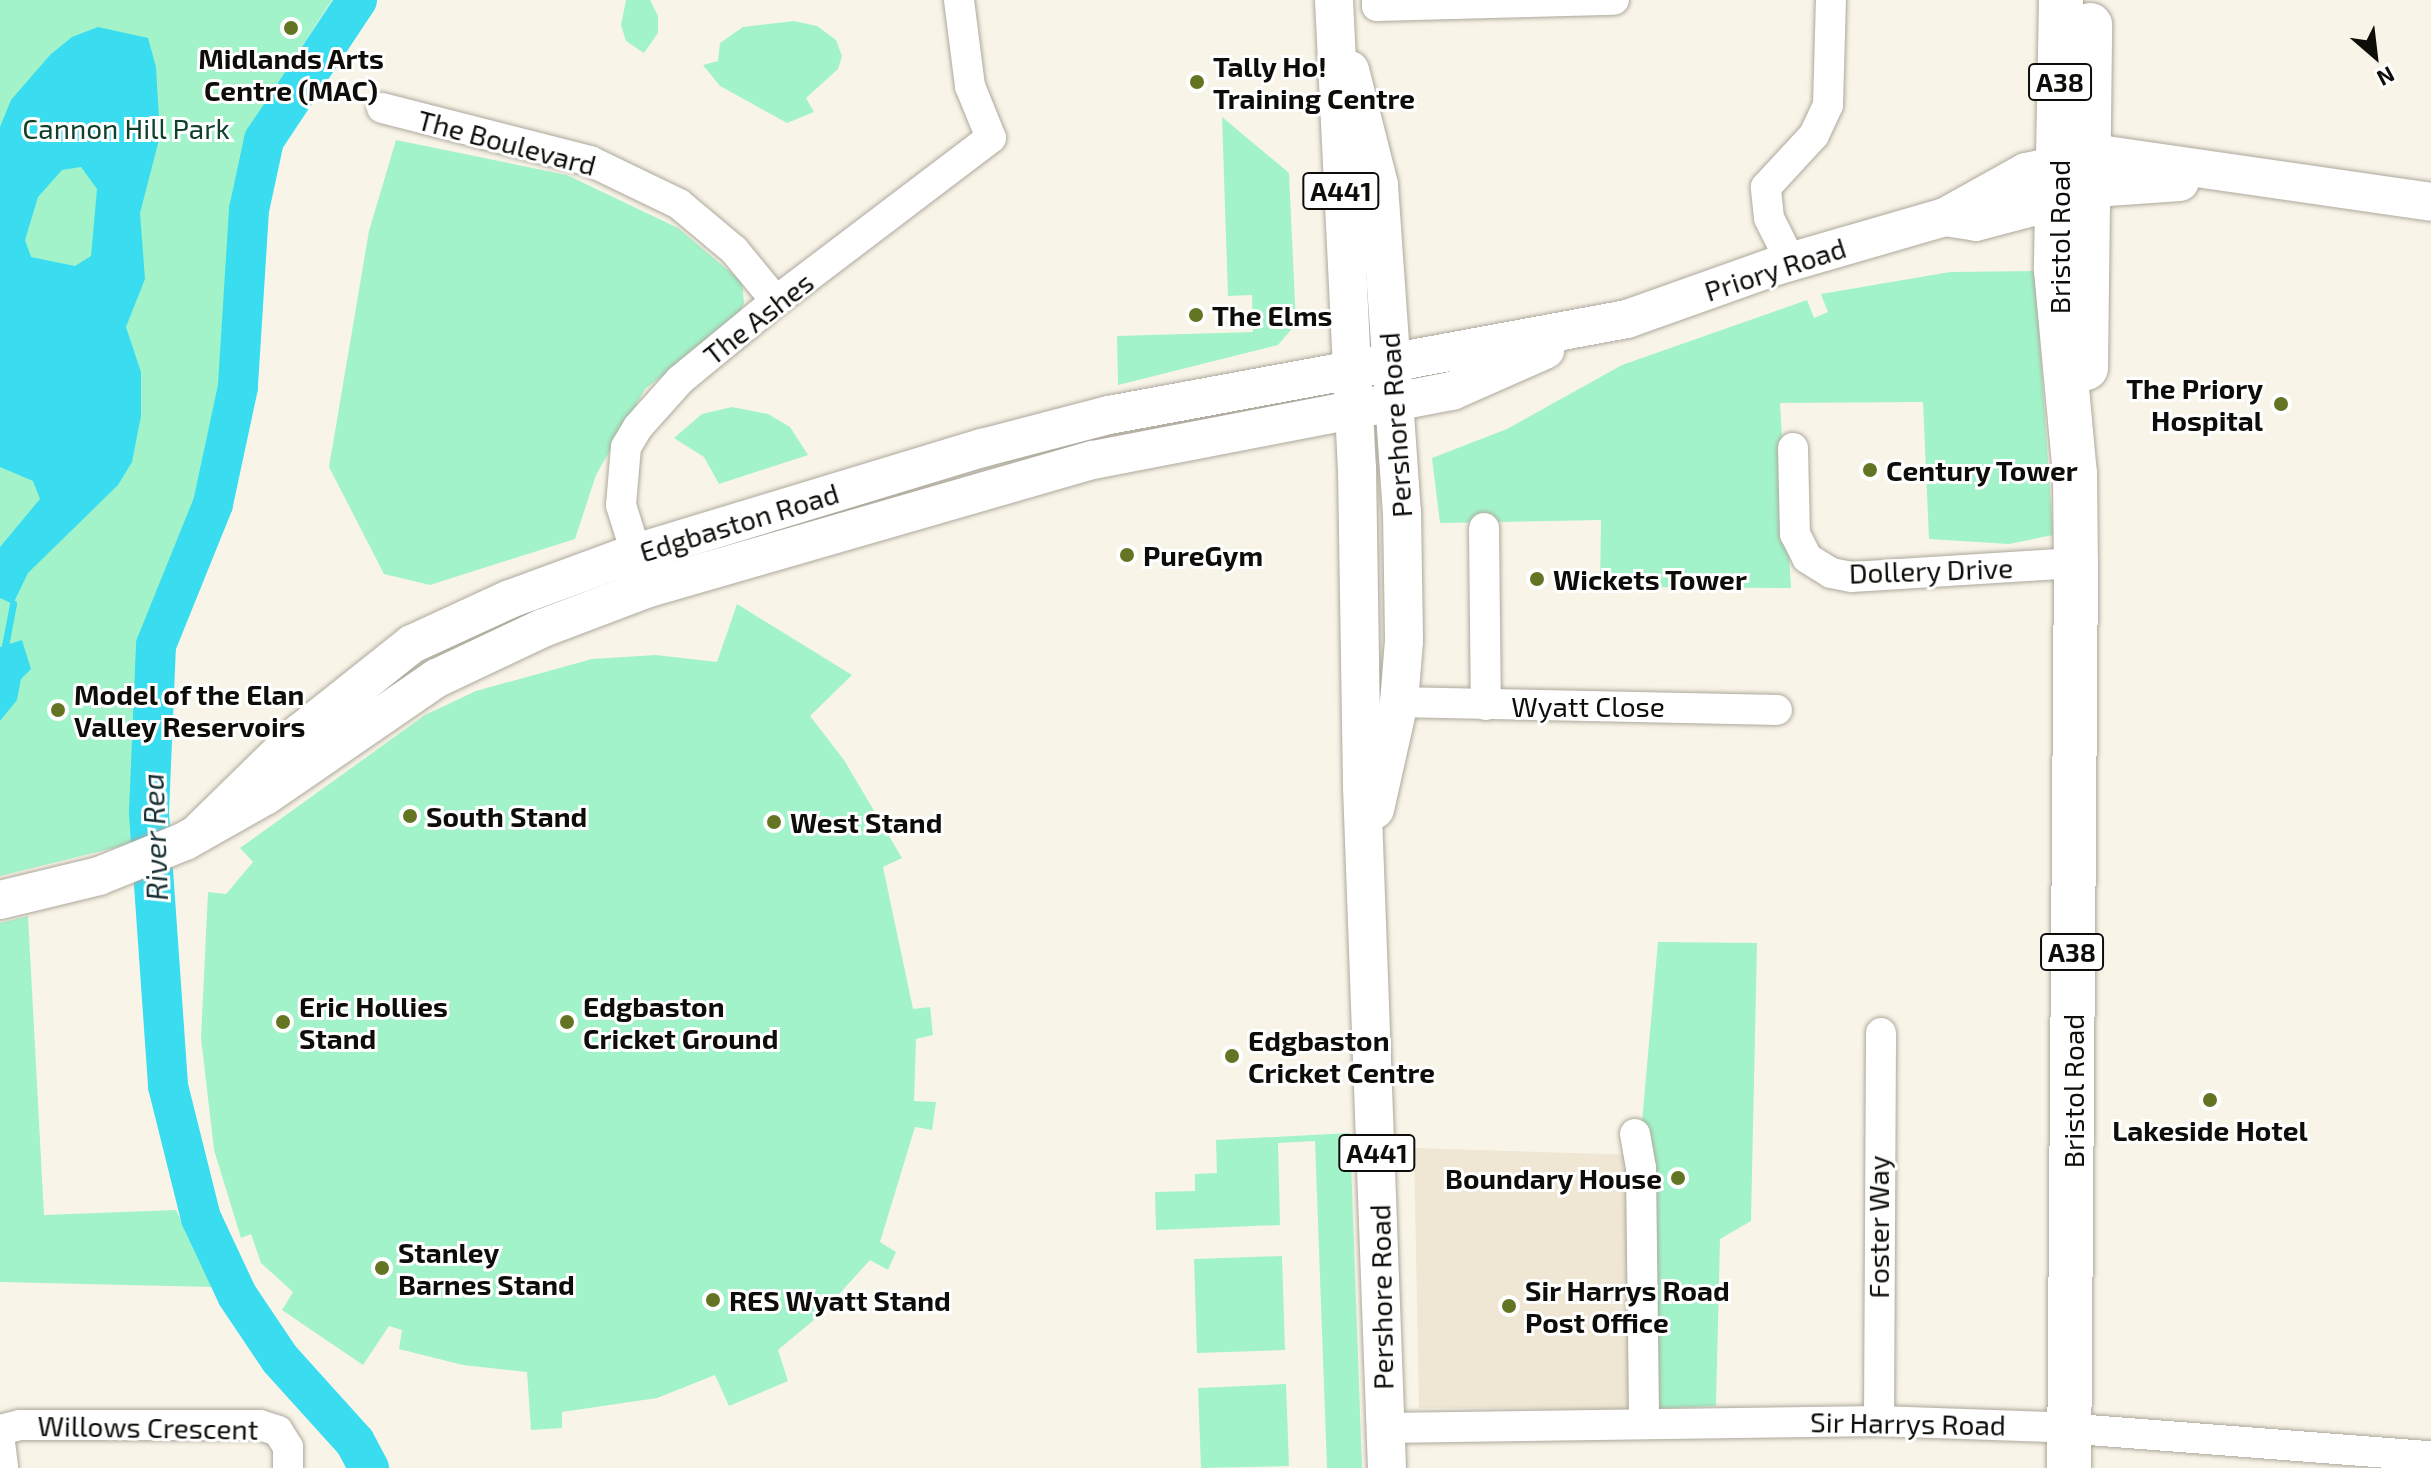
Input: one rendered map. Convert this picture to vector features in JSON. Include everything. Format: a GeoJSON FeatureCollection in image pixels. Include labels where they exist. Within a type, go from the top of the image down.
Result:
{"type":"FeatureCollection","features":[{"type":"Feature","properties":{"kind":"highway","name":"Bristol Road"},"geometry":{"type":"LineString","coordinates":[[2061,0],[2074,179]]}},
{"type":"Feature","properties":{"kind":"highway","name":"Bristol Road"},"geometry":{"type":"LineString","coordinates":[[2059,1442],[2076,563],[2075,473],[2060,346],[2090,0]]}},
{"type":"Feature","properties":{"kind":"main road","name":"Pershore Road"},"geometry":{"type":"LineString","coordinates":[[1334,7],[1379,185],[1395,401],[1404,627],[1399,702],[1367,838]]}},
{"type":"Feature","properties":{"kind":"main road","name":"Pershore Road"},"geometry":{"type":"LineString","coordinates":[[1334,7],[1353,406],[1387,1468]]}},
{"type":"Feature","properties":{"kind":"main road","name":"Priory Road"},"geometry":{"type":"LineString","coordinates":[[1353,406],[1452,391],[1607,324],[1791,262],[1945,217],[2026,172],[2074,179],[2244,178],[2431,202]]}},
{"type":"Feature","properties":{"kind":"main road","name":"Priory Road"},"geometry":{"type":"LineString","coordinates":[[1350,369],[1607,324]]}},
{"type":"Feature","properties":{"kind":"main road","name":"Edgbaston Road"},"geometry":{"type":"LineString","coordinates":[[0,900],[127,866],[193,835],[265,796],[437,678],[543,628],[642,571],[860,485],[1109,415],[1350,369]]}},
{"type":"Feature","properties":{"kind":"main road","name":"Edgbaston Road"},"geometry":{"type":"LineString","coordinates":[[193,835],[300,733],[412,644],[510,599],[873,522],[1093,460],[1282,425],[1353,406]]}},
{"type":"Feature","properties":{"kind":"main road"},"geometry":{"type":"LineString","coordinates":[[860,485],[873,522]]}},
{"type":"Feature","properties":{"kind":"main road"},"geometry":{"type":"LineString","coordinates":[[412,644],[437,678]]}},
{"type":"Feature","properties":{"kind":"street","name":"The Ashes"},"geometry":{"type":"LineString","coordinates":[[642,571],[621,505],[626,447],[680,380],[776,301],[991,138],[970,86],[959,0]]}},
{"type":"Feature","properties":{"kind":"street"},"geometry":{"type":"LineString","coordinates":[[1377,3],[1614,0]]}},
{"type":"Feature","properties":{"kind":"street"},"geometry":{"type":"LineString","coordinates":[[1791,262],[1769,218],[1766,187],[1814,135],[1828,105],[1831,0]]}},
{"type":"Feature","properties":{"kind":"street","name":"The Boulevard"},"geometry":{"type":"LineString","coordinates":[[382,108],[590,161],[679,204],[734,250],[776,301]]}},
{"type":"Feature","properties":{"kind":"street","name":"Dollery Drive"},"geometry":{"type":"LineString","coordinates":[[1793,448],[1795,534],[1807,558],[1831,573],[1851,577],[2076,563]]}},
{"type":"Feature","properties":{"kind":"street"},"geometry":{"type":"LineString","coordinates":[[1484,528],[1486,705]]}},
{"type":"Feature","properties":{"kind":"street","name":"Wyatt Close"},"geometry":{"type":"LineString","coordinates":[[1399,702],[1777,710]]}},
{"type":"Feature","properties":{"kind":"street","name":"Foster Way"},"geometry":{"type":"LineString","coordinates":[[1879,1421],[1881,1033]]}},
{"type":"Feature","properties":{"kind":"street"},"geometry":{"type":"LineString","coordinates":[[1635,1134],[1641,1168],[1644,1422]]}},
{"type":"Feature","properties":{"kind":"street","name":"Sir Harrys Road"},"geometry":{"type":"LineString","coordinates":[[1384,1428],[1879,1421],[2059,1442],[2431,1456]]}},
{"type":"Feature","properties":{"kind":"street","name":"Willows Crescent"},"geometry":{"type":"LineString","coordinates":[[0,1430],[20,1425],[260,1425],[278,1431],[288,1457]]}},
{"type":"Feature","properties":{"kind":"street"},"geometry":{"type":"LineString","coordinates":[[0,1442],[3,1468]]}},
{"type":"Feature","properties":{"kind":"shaded area"},"geometry":{"type":"Polygon","coordinates":[[[1414,1148],[1641,1155],[1644,1409],[1419,1408],[1414,1148]]]}},
{"type":"Feature","properties":{"kind":"green space","name":"Cannon Hill Park"},"geometry":{"type":"Polygon","coordinates":[[[0,0],[332,0],[291,63],[248,163],[241,266],[205,497],[145,647],[138,842],[0,876],[0,0]]]}},
{"type":"Feature","properties":{"kind":"green space"},"geometry":{"type":"Polygon","coordinates":[[[626,0],[650,0],[658,16],[658,33],[644,53],[626,41],[621,25],[626,0]]]}},
{"type":"Feature","properties":{"kind":"green space"},"geometry":{"type":"Polygon","coordinates":[[[794,21],[817,26],[836,40],[842,56],[838,69],[806,98],[814,112],[787,123],[720,86],[703,65],[718,61],[720,43],[743,27],[794,21]]]}},
{"type":"Feature","properties":{"kind":"green space"},"geometry":{"type":"Polygon","coordinates":[[[1222,117],[1289,173],[1296,324],[1278,345],[1118,385],[1117,336],[1253,332],[1252,295],[1228,296],[1222,117]]]}},
{"type":"Feature","properties":{"kind":"green space"},"geometry":{"type":"Polygon","coordinates":[[[396,140],[567,175],[678,228],[742,282],[744,303],[738,317],[645,389],[596,475],[575,539],[430,585],[384,574],[329,467],[369,231],[396,140]]]}},
{"type":"Feature","properties":{"kind":"green space"},"geometry":{"type":"Polygon","coordinates":[[[2035,271],[2053,535],[2009,544],[1929,539],[1923,402],[1780,403],[1791,588],[1600,587],[1601,520],[1440,523],[1432,458],[1507,429],[1622,365],[1807,300],[1814,318],[1828,312],[1821,294],[1950,272],[2035,271]]]}},
{"type":"Feature","properties":{"kind":"green space"},"geometry":{"type":"Polygon","coordinates":[[[732,407],[768,414],[790,427],[808,455],[719,484],[704,457],[674,438],[702,414],[732,407]]]}},
{"type":"Feature","properties":{"kind":"green space","name":"Edgbaston Cricket Ground"},"geometry":{"type":"Polygon","coordinates":[[[737,604],[852,675],[810,716],[844,760],[902,858],[883,867],[913,1009],[930,1007],[933,1035],[916,1039],[914,1101],[936,1102],[932,1130],[915,1127],[880,1242],[896,1252],[888,1270],[870,1260],[821,1314],[778,1350],[788,1381],[729,1406],[715,1375],[657,1398],[562,1412],[562,1428],[531,1430],[527,1372],[463,1365],[399,1349],[402,1330],[389,1326],[363,1365],[282,1310],[293,1292],[261,1263],[251,1234],[241,1238],[214,1150],[201,1038],[208,892],[226,894],[253,862],[240,848],[425,715],[476,691],[592,659],[656,655],[717,662],[737,604]]]}},
{"type":"Feature","properties":{"kind":"green space"},"geometry":{"type":"Polygon","coordinates":[[[28,916],[44,1215],[176,1210],[213,1287],[0,1282],[0,923],[28,916]]]}},
{"type":"Feature","properties":{"kind":"green space"},"geometry":{"type":"Polygon","coordinates":[[[1658,942],[1757,943],[1751,1221],[1720,1239],[1716,1406],[1644,1409],[1641,1133],[1658,942]]]}},
{"type":"Feature","properties":{"kind":"green space"},"geometry":{"type":"Polygon","coordinates":[[[1350,1133],[1362,1468],[1327,1468],[1315,1141],[1278,1143],[1280,1225],[1156,1230],[1155,1192],[1195,1191],[1195,1174],[1217,1173],[1216,1140],[1350,1133]]]}},
{"type":"Feature","properties":{"kind":"green space"},"geometry":{"type":"Polygon","coordinates":[[[1282,1256],[1285,1350],[1197,1353],[1194,1259],[1282,1256]]]}},
{"type":"Feature","properties":{"kind":"green space"},"geometry":{"type":"Polygon","coordinates":[[[1286,1384],[1289,1466],[1201,1468],[1198,1388],[1286,1384]]]}},
{"type":"Feature","properties":{"kind":"water"},"geometry":{"type":"Polygon","coordinates":[[[98,27],[148,38],[156,67],[160,136],[140,213],[145,279],[126,327],[141,372],[141,416],[132,462],[118,485],[28,573],[13,604],[0,598],[0,547],[40,499],[33,481],[0,467],[0,127],[11,100],[50,55],[72,37],[98,27]],[[81,167],[62,170],[38,197],[25,240],[31,257],[75,266],[91,256],[97,189],[81,167]]]}},
{"type":"Feature","properties":{"kind":"water"},"geometry":{"type":"Polygon","coordinates":[[[22,640],[31,669],[21,679],[17,700],[0,721],[0,647],[22,640]]]}},
{"type":"Feature","properties":{"kind":"waterway","name":"River Rea"},"geometry":{"type":"LineString","coordinates":[[357,0],[264,140],[249,210],[238,387],[213,504],[156,645],[149,813],[168,1086],[201,1218],[237,1295],[280,1359],[355,1442],[369,1468]]}},
{"type":"Feature","properties":{"kind":"waterway"},"geometry":{"type":"LineString","coordinates":[[5,646],[13,604]]}},
{"type":"Feature","properties":{"kind":"place","name":"Midlands Arts Centre (MAC)"},"geometry":{"type":"Point","coordinates":[291,28]}},
{"type":"Feature","properties":{"kind":"place","name":"Tally Ho! Training Centre"},"geometry":{"type":"Point","coordinates":[1197,82]}},
{"type":"Feature","properties":{"kind":"place","name":"The Elms"},"geometry":{"type":"Point","coordinates":[1196,315]}},
{"type":"Feature","properties":{"kind":"place","name":"The Priory Hospital"},"geometry":{"type":"Point","coordinates":[2281,404]}},
{"type":"Feature","properties":{"kind":"place","name":"Century Tower"},"geometry":{"type":"Point","coordinates":[1870,470]}},
{"type":"Feature","properties":{"kind":"place","name":"PureGym"},"geometry":{"type":"Point","coordinates":[1127,555]}},
{"type":"Feature","properties":{"kind":"place","name":"Wickets Tower"},"geometry":{"type":"Point","coordinates":[1537,579]}},
{"type":"Feature","properties":{"kind":"place","name":"Model of the Elan Valley Reservoirs"},"geometry":{"type":"Point","coordinates":[58,710]}},
{"type":"Feature","properties":{"kind":"place","name":"South Stand"},"geometry":{"type":"Point","coordinates":[410,816]}},
{"type":"Feature","properties":{"kind":"place","name":"West Stand"},"geometry":{"type":"Point","coordinates":[774,822]}},
{"type":"Feature","properties":{"kind":"place","name":"Eric Hollies Stand"},"geometry":{"type":"Point","coordinates":[283,1022]}},
{"type":"Feature","properties":{"kind":"place","name":"Edgbaston Cricket Ground"},"geometry":{"type":"Point","coordinates":[567,1022]}},
{"type":"Feature","properties":{"kind":"place","name":"Edgbaston Cricket Centre"},"geometry":{"type":"Point","coordinates":[1232,1056]}},
{"type":"Feature","properties":{"kind":"place","name":"Lakeside Hotel"},"geometry":{"type":"Point","coordinates":[2210,1100]}},
{"type":"Feature","properties":{"kind":"place","name":"Boundary House"},"geometry":{"type":"Point","coordinates":[1678,1178]}},
{"type":"Feature","properties":{"kind":"place","name":"Stanley Barnes Stand"},"geometry":{"type":"Point","coordinates":[382,1268]}},
{"type":"Feature","properties":{"kind":"place","name":"RES Wyatt Stand"},"geometry":{"type":"Point","coordinates":[713,1300]}},
{"type":"Feature","properties":{"kind":"place","name":"Sir Harrys Road Post Office"},"geometry":{"type":"Point","coordinates":[1509,1306]}}]}
